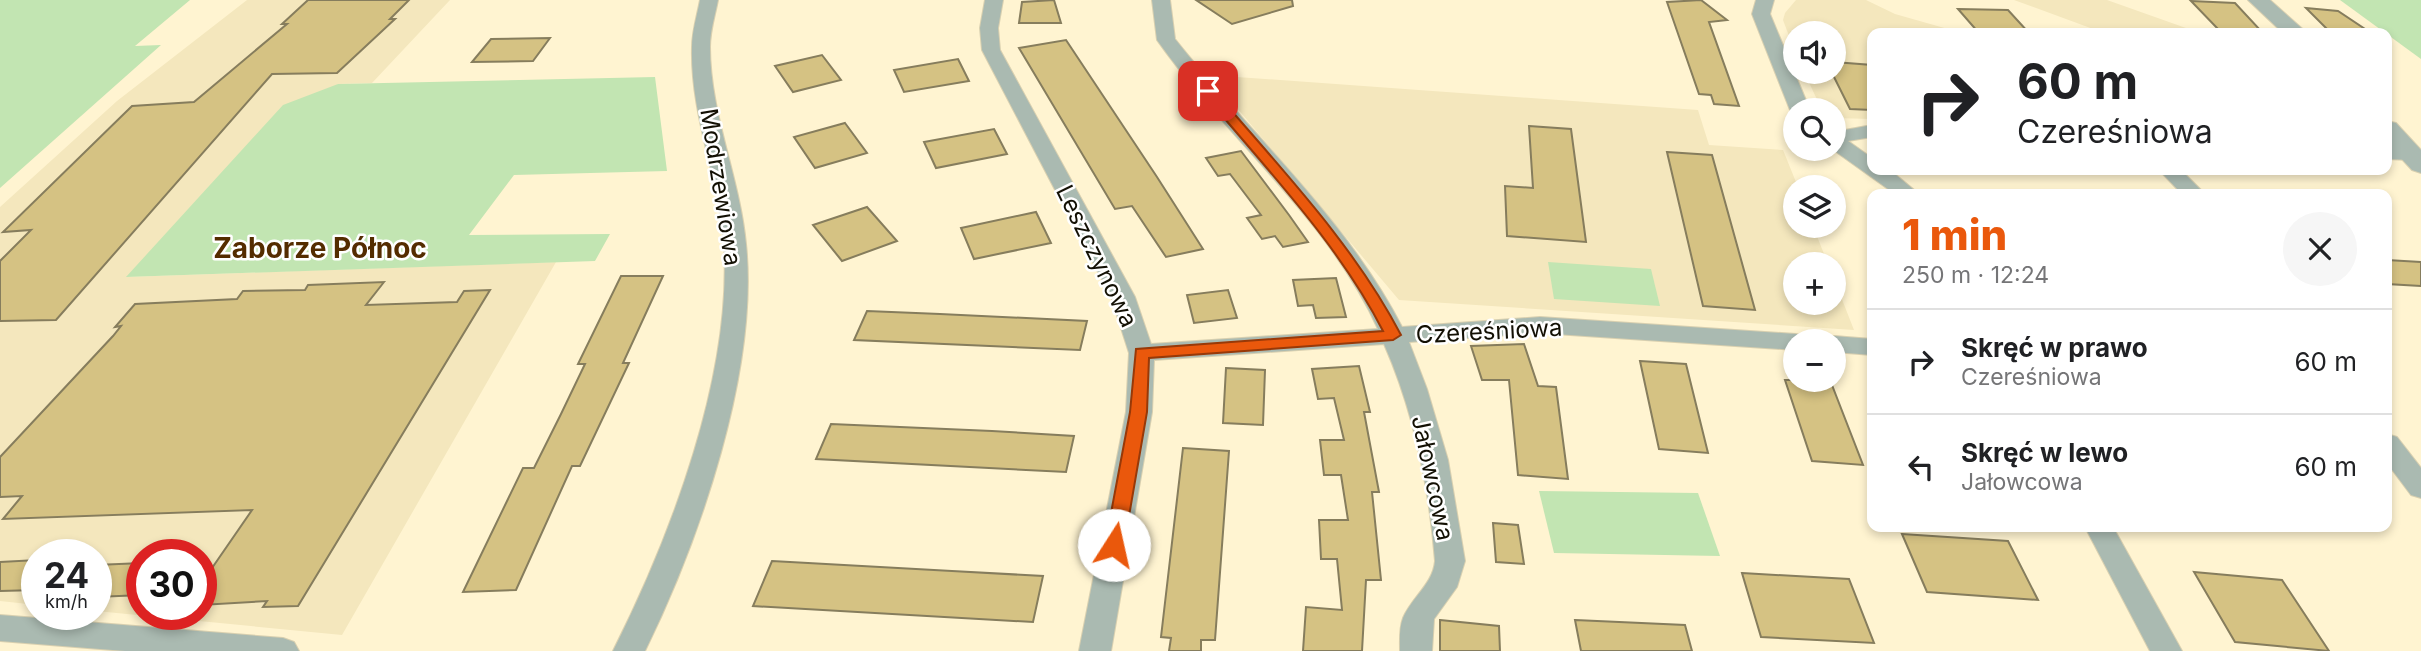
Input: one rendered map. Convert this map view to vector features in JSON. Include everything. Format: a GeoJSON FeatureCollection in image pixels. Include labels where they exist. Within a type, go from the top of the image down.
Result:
{"type":"FeatureCollection","features":[{"type":"Feature","properties":{"kind":"street","name":"Modrzewiowa"},"geometry":{"type":"LineString","coordinates":[[629,651],[649,611],[702,470],[727,374],[736,286],[735,245],[704,87],[701,50],[709,0]]}},
{"type":"Feature","properties":{"kind":"street","name":"Leszczynowa"},"geometry":{"type":"LineString","coordinates":[[994,0],[989,28],[991,50],[1123,297],[1142,353],[1139,412],[1095,651]]}},
{"type":"Feature","properties":{"kind":"street","name":"Jałowcowa"},"geometry":{"type":"LineString","coordinates":[[1161,0],[1161,19],[1167,40],[1332,240],[1374,297],[1393,335],[1430,440],[1450,562],[1444,588],[1423,609],[1417,621],[1416,651]]}},
{"type":"Feature","properties":{"kind":"street"},"geometry":{"type":"LineString","coordinates":[[1765,0],[1761,14],[1795,98]]}},
{"type":"Feature","properties":{"kind":"street"},"geometry":{"type":"LineString","coordinates":[[2259,0],[2290,28]]}},
{"type":"Feature","properties":{"kind":"street"},"geometry":{"type":"LineString","coordinates":[[1846,136],[1867,132]]}},
{"type":"Feature","properties":{"kind":"street"},"geometry":{"type":"LineString","coordinates":[[2392,136],[2406,157]]}},
{"type":"Feature","properties":{"kind":"street"},"geometry":{"type":"LineString","coordinates":[[1846,148],[1867,163]]}},
{"type":"Feature","properties":{"kind":"street"},"geometry":{"type":"LineString","coordinates":[[1883,175],[1902,189]]}},
{"type":"Feature","properties":{"kind":"street"},"geometry":{"type":"LineString","coordinates":[[2174,175],[2189,189]]}},
{"type":"Feature","properties":{"kind":"street","name":"Czereśniowa"},"geometry":{"type":"LineString","coordinates":[[1142,353],[1540,325],[1783,341]]}},
{"type":"Feature","properties":{"kind":"street"},"geometry":{"type":"LineString","coordinates":[[1846,345],[1867,347]]}},
{"type":"Feature","properties":{"kind":"street"},"geometry":{"type":"LineString","coordinates":[[2392,450],[2421,488]]}},
{"type":"Feature","properties":{"kind":"street"},"geometry":{"type":"LineString","coordinates":[[2102,532],[2166,651]]}},
{"type":"Feature","properties":{"kind":"street"},"geometry":{"type":"LineString","coordinates":[[0,628],[283,651]]}},
{"type":"Feature","properties":{"kind":"shaded area"},"geometry":{"type":"Polygon","coordinates":[[[247,0],[450,0],[372,83],[338,84],[127,277],[556,262],[342,635],[217,623],[217,539],[126,539],[126,614],[112,613],[112,539],[21,539],[21,603],[0,601],[0,207],[117,101],[247,0]]]}},
{"type":"Feature","properties":{"kind":"shaded area"},"geometry":{"type":"Polygon","coordinates":[[[1796,0],[1866,0],[1895,14],[1944,28],[1867,28],[1867,119],[1846,118],[1846,98],[1816,98],[1810,84],[1846,84],[1846,21],[1783,20],[1785,13],[1796,0]]]}},
{"type":"Feature","properties":{"kind":"shaded area"},"geometry":{"type":"Polygon","coordinates":[[[2014,0],[2107,0],[2186,28],[2090,28],[2014,0]]]}},
{"type":"Feature","properties":{"kind":"shaded area"},"geometry":{"type":"Polygon","coordinates":[[[1209,75],[1698,110],[1709,145],[1783,150],[1783,161],[1787,161],[1793,175],[1783,175],[1783,238],[1818,238],[1823,252],[1783,252],[1783,315],[1846,315],[1846,310],[1854,330],[1846,329],[1399,300],[1209,75]]]}},
{"type":"Feature","properties":{"kind":"green space"},"geometry":{"type":"Polygon","coordinates":[[[0,0],[190,0],[135,46],[161,45],[0,188],[0,0]]]}},
{"type":"Feature","properties":{"kind":"green space"},"geometry":{"type":"Polygon","coordinates":[[[2340,0],[2421,0],[2421,59],[2392,38],[2392,28],[2378,28],[2340,0]]]}},
{"type":"Feature","properties":{"kind":"green space"},"geometry":{"type":"Polygon","coordinates":[[[655,77],[667,171],[514,175],[469,235],[610,234],[595,261],[126,277],[283,105],[338,84],[655,77]]]}},
{"type":"Feature","properties":{"kind":"green space"},"geometry":{"type":"Polygon","coordinates":[[[1548,262],[1651,269],[1660,306],[1554,299],[1548,262]]]}},
{"type":"Feature","properties":{"kind":"green space"},"geometry":{"type":"Polygon","coordinates":[[[1539,491],[1698,493],[1720,556],[1554,553],[1539,491]]]}},
{"type":"Feature","properties":{"kind":"building"},"geometry":{"type":"Polygon","coordinates":[[[308,0],[409,0],[390,19],[395,19],[337,73],[272,74],[56,320],[0,321],[0,261],[31,230],[3,232],[132,106],[194,102],[287,24],[282,24],[308,0]]]}},
{"type":"Feature","properties":{"kind":"building"},"geometry":{"type":"Polygon","coordinates":[[[1054,0],[1061,23],[1019,23],[1022,2],[1054,0]]]}},
{"type":"Feature","properties":{"kind":"building"},"geometry":{"type":"Polygon","coordinates":[[[1196,0],[1292,0],[1293,6],[1232,24],[1196,0]]]}},
{"type":"Feature","properties":{"kind":"building"},"geometry":{"type":"Polygon","coordinates":[[[1701,0],[1727,20],[1709,22],[1739,106],[1714,104],[1711,95],[1699,94],[1667,2],[1701,0]]]}},
{"type":"Feature","properties":{"kind":"building"},"geometry":{"type":"Polygon","coordinates":[[[2191,1],[2235,3],[2258,28],[2217,28],[2191,1]]]}},
{"type":"Feature","properties":{"kind":"building"},"geometry":{"type":"Polygon","coordinates":[[[2306,8],[2338,11],[2364,28],[2326,28],[2306,8]]]}},
{"type":"Feature","properties":{"kind":"building"},"geometry":{"type":"Polygon","coordinates":[[[1958,9],[2008,10],[2024,28],[1975,28],[1958,9]]]}},
{"type":"Feature","properties":{"kind":"building"},"geometry":{"type":"Polygon","coordinates":[[[550,38],[533,61],[472,62],[491,39],[550,38]]]}},
{"type":"Feature","properties":{"kind":"building"},"geometry":{"type":"Polygon","coordinates":[[[1066,40],[1203,249],[1166,257],[1132,206],[1115,209],[1019,48],[1066,40]]]}},
{"type":"Feature","properties":{"kind":"building"},"geometry":{"type":"Polygon","coordinates":[[[822,55],[841,80],[793,92],[775,66],[822,55]]]}},
{"type":"Feature","properties":{"kind":"building"},"geometry":{"type":"Polygon","coordinates":[[[958,59],[969,81],[904,92],[894,70],[958,59]]]}},
{"type":"Feature","properties":{"kind":"building"},"geometry":{"type":"Polygon","coordinates":[[[1846,63],[1867,65],[1867,110],[1850,109],[1838,84],[1846,84],[1846,63]]]}},
{"type":"Feature","properties":{"kind":"building"},"geometry":{"type":"Polygon","coordinates":[[[845,123],[867,153],[815,168],[794,137],[845,123]]]}},
{"type":"Feature","properties":{"kind":"building"},"geometry":{"type":"Polygon","coordinates":[[[1529,126],[1571,129],[1586,242],[1507,236],[1505,186],[1533,188],[1529,126]]]}},
{"type":"Feature","properties":{"kind":"building"},"geometry":{"type":"Polygon","coordinates":[[[994,129],[1007,154],[936,168],[924,142],[994,129]]]}},
{"type":"Feature","properties":{"kind":"building"},"geometry":{"type":"Polygon","coordinates":[[[1241,151],[1308,242],[1283,247],[1275,236],[1262,239],[1247,218],[1261,215],[1230,174],[1218,176],[1206,158],[1241,151]]]}},
{"type":"Feature","properties":{"kind":"building"},"geometry":{"type":"Polygon","coordinates":[[[1667,152],[1712,155],[1755,310],[1703,306],[1667,152]]]}},
{"type":"Feature","properties":{"kind":"building"},"geometry":{"type":"Polygon","coordinates":[[[867,207],[897,241],[842,261],[813,225],[867,207]]]}},
{"type":"Feature","properties":{"kind":"building"},"geometry":{"type":"Polygon","coordinates":[[[1036,212],[1051,243],[974,259],[961,228],[1036,212]]]}},
{"type":"Feature","properties":{"kind":"building"},"geometry":{"type":"Polygon","coordinates":[[[2392,260],[2421,262],[2421,286],[2392,284],[2392,260]]]}},
{"type":"Feature","properties":{"kind":"building"},"geometry":{"type":"Polygon","coordinates":[[[621,276],[663,276],[623,363],[629,363],[580,466],[572,466],[516,590],[463,592],[523,468],[534,468],[585,364],[578,364],[621,276]]]}},
{"type":"Feature","properties":{"kind":"building"},"geometry":{"type":"Polygon","coordinates":[[[1336,278],[1346,317],[1316,318],[1313,305],[1298,306],[1293,280],[1336,278]]]}},
{"type":"Feature","properties":{"kind":"building"},"geometry":{"type":"Polygon","coordinates":[[[384,282],[366,305],[457,302],[464,291],[490,290],[298,606],[263,607],[267,601],[217,604],[217,561],[252,510],[3,519],[22,496],[0,497],[0,457],[113,336],[121,326],[115,327],[135,304],[237,299],[243,291],[305,290],[308,285],[384,282]]]}},
{"type":"Feature","properties":{"kind":"building"},"geometry":{"type":"Polygon","coordinates":[[[1228,290],[1237,318],[1194,323],[1187,295],[1228,290]]]}},
{"type":"Feature","properties":{"kind":"building"},"geometry":{"type":"Polygon","coordinates":[[[867,311],[1087,321],[1080,350],[854,340],[867,311]]]}},
{"type":"Feature","properties":{"kind":"building"},"geometry":{"type":"Polygon","coordinates":[[[1524,344],[1538,386],[1556,387],[1568,479],[1518,475],[1509,380],[1482,380],[1471,346],[1524,344]]]}},
{"type":"Feature","properties":{"kind":"building"},"geometry":{"type":"Polygon","coordinates":[[[1640,361],[1686,364],[1708,453],[1659,449],[1640,361]]]}},
{"type":"Feature","properties":{"kind":"building"},"geometry":{"type":"Polygon","coordinates":[[[1359,366],[1370,412],[1364,412],[1379,492],[1372,492],[1381,580],[1366,580],[1362,651],[1303,651],[1306,607],[1342,610],[1337,559],[1321,559],[1319,520],[1348,520],[1341,475],[1324,475],[1320,440],[1344,440],[1334,398],[1318,399],[1312,369],[1359,366]]]}},
{"type":"Feature","properties":{"kind":"building"},"geometry":{"type":"Polygon","coordinates":[[[1226,368],[1265,370],[1263,425],[1223,423],[1226,368]]]}},
{"type":"Feature","properties":{"kind":"building"},"geometry":{"type":"Polygon","coordinates":[[[1789,392],[1835,392],[1863,465],[1812,461],[1789,392]]]}},
{"type":"Feature","properties":{"kind":"building"},"geometry":{"type":"Polygon","coordinates":[[[831,424],[1074,436],[1066,472],[816,459],[831,424]]]}},
{"type":"Feature","properties":{"kind":"building"},"geometry":{"type":"Polygon","coordinates":[[[1183,448],[1229,451],[1215,640],[1201,640],[1201,651],[1169,651],[1171,638],[1161,637],[1183,448]]]}},
{"type":"Feature","properties":{"kind":"building"},"geometry":{"type":"Polygon","coordinates":[[[1493,523],[1518,525],[1524,564],[1496,562],[1493,523]]]}},
{"type":"Feature","properties":{"kind":"building"},"geometry":{"type":"Polygon","coordinates":[[[1902,534],[2008,541],[2038,600],[1927,592],[1902,534]]]}},
{"type":"Feature","properties":{"kind":"building"},"geometry":{"type":"Polygon","coordinates":[[[21,561],[21,590],[0,591],[0,562],[21,561]]]}},
{"type":"Feature","properties":{"kind":"building"},"geometry":{"type":"Polygon","coordinates":[[[772,561],[1043,576],[1033,622],[753,606],[772,561]]]}},
{"type":"Feature","properties":{"kind":"building"},"geometry":{"type":"Polygon","coordinates":[[[112,564],[126,564],[126,596],[112,596],[112,564]]]}},
{"type":"Feature","properties":{"kind":"building"},"geometry":{"type":"Polygon","coordinates":[[[2194,572],[2282,580],[2329,651],[2235,642],[2194,572]]]}},
{"type":"Feature","properties":{"kind":"building"},"geometry":{"type":"Polygon","coordinates":[[[1742,573],[1849,579],[1874,643],[1761,637],[1742,573]]]}},
{"type":"Feature","properties":{"kind":"building"},"geometry":{"type":"Polygon","coordinates":[[[1440,620],[1499,626],[1500,651],[1440,651],[1440,620]]]}},
{"type":"Feature","properties":{"kind":"building"},"geometry":{"type":"Polygon","coordinates":[[[1575,620],[1685,625],[1692,651],[1581,651],[1575,620]]]}},
{"type":"Feature","properties":{"kind":"district","name":"Zaborze Północ"},"geometry":{"type":"Point","coordinates":[320,248]}},
{"type":"Feature","properties":{"kind":"route"},"geometry":{"type":"LineString","coordinates":[[1114,545],[1139,412],[1142,353],[1393,335],[1374,297],[1354,269],[1307,208],[1208,91]]}}]}
